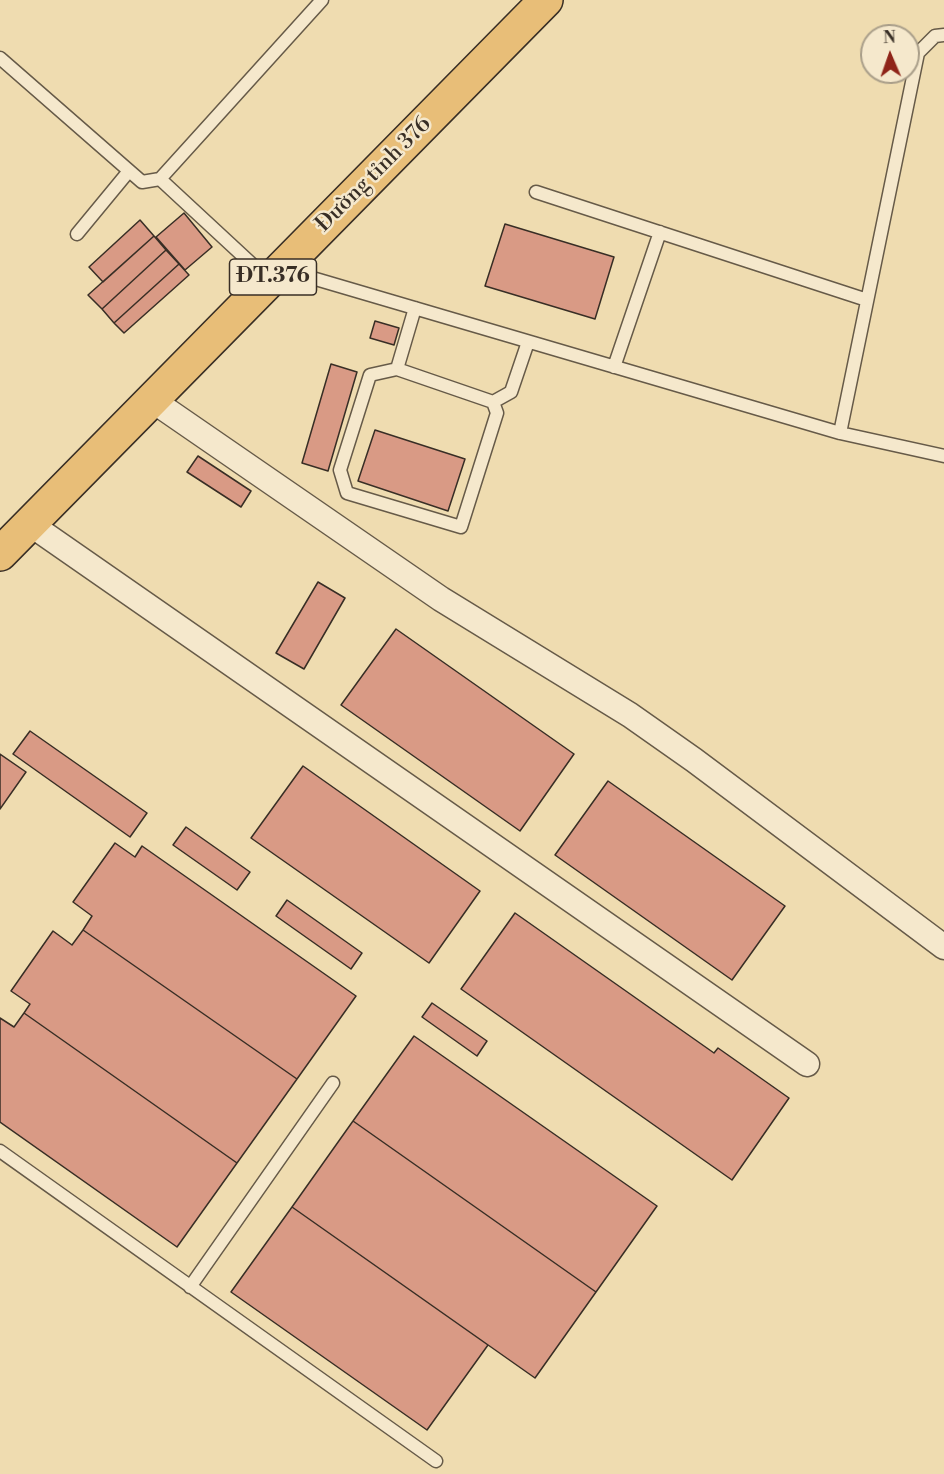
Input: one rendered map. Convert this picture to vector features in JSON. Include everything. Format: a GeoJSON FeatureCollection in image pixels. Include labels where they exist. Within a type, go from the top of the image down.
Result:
{"type":"FeatureCollection","features":[{"type":"Feature","properties":{"kind":"main road","name":"Đường tỉnh 376"},"geometry":{"type":"LineString","coordinates":[[0,554],[546,0]]}},
{"type":"Feature","properties":{"kind":"street"},"geometry":{"type":"LineString","coordinates":[[152,400],[441,599],[676,747],[944,947]]}},
{"type":"Feature","properties":{"kind":"street"},"geometry":{"type":"LineString","coordinates":[[30,524],[807,1064]]}},
{"type":"Feature","properties":{"kind":"lane"},"geometry":{"type":"LineString","coordinates":[[0,58],[142,182],[160,179],[322,0]]}},
{"type":"Feature","properties":{"kind":"lane"},"geometry":{"type":"LineString","coordinates":[[840,433],[918,53],[934,36],[944,35]]}},
{"type":"Feature","properties":{"kind":"lane"},"geometry":{"type":"LineString","coordinates":[[77,234],[129,171]]}},
{"type":"Feature","properties":{"kind":"lane"},"geometry":{"type":"LineString","coordinates":[[160,179],[276,275],[415,308],[840,433],[944,456]]}},
{"type":"Feature","properties":{"kind":"lane"},"geometry":{"type":"LineString","coordinates":[[536,192],[867,300]]}},
{"type":"Feature","properties":{"kind":"lane"},"geometry":{"type":"LineString","coordinates":[[614,367],[660,232]]}},
{"type":"Feature","properties":{"kind":"lane"},"geometry":{"type":"LineString","coordinates":[[397,369],[415,308]]}},
{"type":"Feature","properties":{"kind":"lane"},"geometry":{"type":"LineString","coordinates":[[493,402],[511,392],[528,342]]}},
{"type":"Feature","properties":{"kind":"lane"},"geometry":{"type":"LineString","coordinates":[[397,369],[493,402],[498,413],[461,527],[347,493],[340,470],[370,375],[397,369]]}},
{"type":"Feature","properties":{"kind":"lane"},"geometry":{"type":"LineString","coordinates":[[190,1287],[333,1083]]}},
{"type":"Feature","properties":{"kind":"lane"},"geometry":{"type":"LineString","coordinates":[[0,1151],[436,1461]]}},
{"type":"Feature","properties":{"kind":"building"},"geometry":{"type":"Polygon","coordinates":[[[184,213],[212,247],[185,270],[156,237],[184,213]]]}},
{"type":"Feature","properties":{"kind":"building"},"geometry":{"type":"Polygon","coordinates":[[[140,220],[154,236],[103,282],[89,267],[140,220]]]}},
{"type":"Feature","properties":{"kind":"building"},"geometry":{"type":"Polygon","coordinates":[[[505,224],[614,257],[595,319],[485,286],[505,224]]]}},
{"type":"Feature","properties":{"kind":"building"},"geometry":{"type":"Polygon","coordinates":[[[154,236],[166,250],[102,309],[88,295],[154,236]]]}},
{"type":"Feature","properties":{"kind":"building"},"geometry":{"type":"Polygon","coordinates":[[[166,250],[179,264],[114,323],[102,309],[166,250]]]}},
{"type":"Feature","properties":{"kind":"building"},"geometry":{"type":"Polygon","coordinates":[[[179,264],[189,275],[124,333],[114,323],[179,264]]]}},
{"type":"Feature","properties":{"kind":"building"},"geometry":{"type":"Polygon","coordinates":[[[375,321],[399,328],[394,345],[370,338],[375,321]]]}},
{"type":"Feature","properties":{"kind":"building"},"geometry":{"type":"Polygon","coordinates":[[[331,364],[357,372],[328,471],[302,463],[331,364]]]}},
{"type":"Feature","properties":{"kind":"building"},"geometry":{"type":"Polygon","coordinates":[[[375,430],[465,459],[448,511],[358,481],[375,430]]]}},
{"type":"Feature","properties":{"kind":"building"},"geometry":{"type":"Polygon","coordinates":[[[198,456],[251,491],[241,507],[187,472],[198,456]]]}},
{"type":"Feature","properties":{"kind":"building"},"geometry":{"type":"Polygon","coordinates":[[[318,582],[345,598],[304,669],[276,653],[318,582]]]}},
{"type":"Feature","properties":{"kind":"building"},"geometry":{"type":"Polygon","coordinates":[[[396,629],[574,754],[520,831],[341,705],[396,629]]]}},
{"type":"Feature","properties":{"kind":"building"},"geometry":{"type":"Polygon","coordinates":[[[30,731],[147,813],[130,837],[13,754],[30,731]]]}},
{"type":"Feature","properties":{"kind":"building"},"geometry":{"type":"Polygon","coordinates":[[[0,754],[26,772],[0,809],[0,754]]]}},
{"type":"Feature","properties":{"kind":"building"},"geometry":{"type":"Polygon","coordinates":[[[303,766],[480,891],[429,963],[251,838],[303,766]]]}},
{"type":"Feature","properties":{"kind":"building"},"geometry":{"type":"Polygon","coordinates":[[[608,781],[785,906],[732,980],[555,855],[608,781]]]}},
{"type":"Feature","properties":{"kind":"building"},"geometry":{"type":"Polygon","coordinates":[[[186,827],[250,872],[237,890],[173,845],[186,827]]]}},
{"type":"Feature","properties":{"kind":"building"},"geometry":{"type":"Polygon","coordinates":[[[115,843],[135,857],[142,846],[356,996],[297,1079],[83,930],[92,916],[73,902],[115,843]]]}},
{"type":"Feature","properties":{"kind":"building"},"geometry":{"type":"Polygon","coordinates":[[[287,900],[362,953],[351,969],[276,916],[287,900]]]}},
{"type":"Feature","properties":{"kind":"building"},"geometry":{"type":"Polygon","coordinates":[[[515,913],[714,1053],[718,1048],[789,1098],[732,1180],[461,989],[515,913]]]}},
{"type":"Feature","properties":{"kind":"building"},"geometry":{"type":"Polygon","coordinates":[[[83,930],[297,1079],[237,1163],[24,1013],[30,1004],[11,991],[53,931],[72,945],[83,930]]]}},
{"type":"Feature","properties":{"kind":"building"},"geometry":{"type":"Polygon","coordinates":[[[432,1003],[487,1041],[477,1056],[422,1017],[432,1003]]]}},
{"type":"Feature","properties":{"kind":"building"},"geometry":{"type":"Polygon","coordinates":[[[24,1013],[237,1163],[177,1247],[0,1122],[0,1018],[14,1027],[24,1013]]]}},
{"type":"Feature","properties":{"kind":"building"},"geometry":{"type":"Polygon","coordinates":[[[414,1036],[657,1206],[596,1292],[353,1121],[414,1036]]]}},
{"type":"Feature","properties":{"kind":"building"},"geometry":{"type":"Polygon","coordinates":[[[353,1121],[596,1292],[535,1378],[292,1207],[353,1121]]]}},
{"type":"Feature","properties":{"kind":"building"},"geometry":{"type":"Polygon","coordinates":[[[292,1207],[488,1345],[427,1430],[231,1292],[292,1207]]]}}]}
